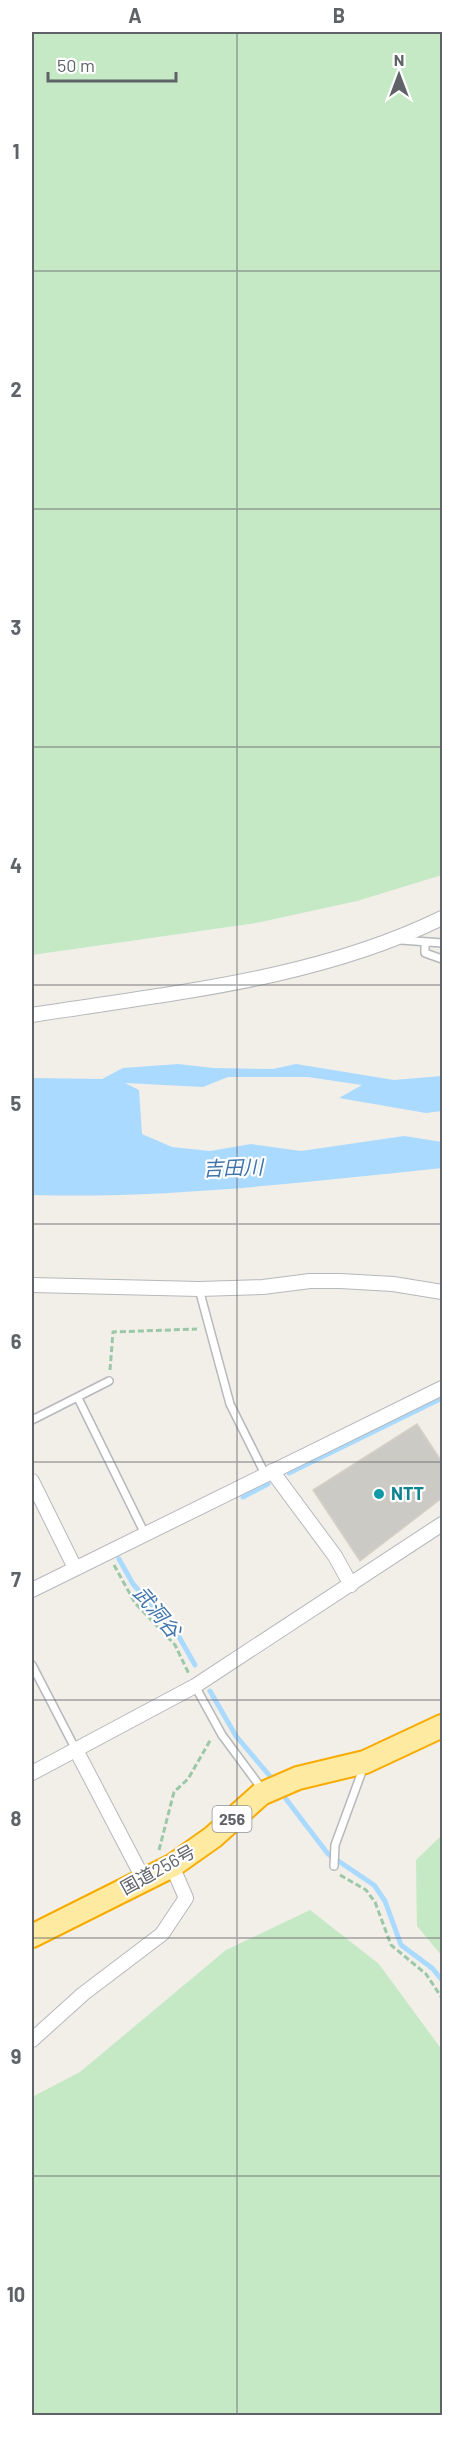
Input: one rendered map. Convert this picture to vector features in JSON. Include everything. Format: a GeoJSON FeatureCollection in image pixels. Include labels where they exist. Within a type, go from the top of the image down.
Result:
{"type":"FeatureCollection","features":[{"type":"Feature","properties":{"kind":"highway","name":"国道256号"},"geometry":{"type":"LineString","coordinates":[[32,1936],[156,1873],[213,1837],[264,1793],[298,1778],[365,1762],[442,1726]]}},
{"type":"Feature","properties":{"kind":"street"},"geometry":{"type":"LineString","coordinates":[[32,1015],[232,983],[298,970],[399,939],[442,918]]}},
{"type":"Feature","properties":{"kind":"street"},"geometry":{"type":"LineString","coordinates":[[32,1285],[122,1289],[199,1289],[340,1281],[393,1284],[442,1292]]}},
{"type":"Feature","properties":{"kind":"street"},"geometry":{"type":"LineString","coordinates":[[32,1590],[442,1388]]}},
{"type":"Feature","properties":{"kind":"street"},"geometry":{"type":"LineString","coordinates":[[268,1473],[335,1556],[351,1585]]}},
{"type":"Feature","properties":{"kind":"street"},"geometry":{"type":"LineString","coordinates":[[32,1481],[75,1568]]}},
{"type":"Feature","properties":{"kind":"street"},"geometry":{"type":"LineString","coordinates":[[32,1773],[195,1686],[442,1524]]}},
{"type":"Feature","properties":{"kind":"street"},"geometry":{"type":"LineString","coordinates":[[33,2036],[83,1994],[162,1934],[186,1898],[156,1873],[76,1750]]}},
{"type":"Feature","properties":{"kind":"lane"},"geometry":{"type":"LineString","coordinates":[[399,939],[442,943]]}},
{"type":"Feature","properties":{"kind":"lane"},"geometry":{"type":"LineString","coordinates":[[425,942],[425,953],[442,959]]}},
{"type":"Feature","properties":{"kind":"lane"},"geometry":{"type":"LineString","coordinates":[[199,1289],[230,1404],[268,1473]]}},
{"type":"Feature","properties":{"kind":"lane"},"geometry":{"type":"LineString","coordinates":[[32,1420],[109,1381]]}},
{"type":"Feature","properties":{"kind":"lane"},"geometry":{"type":"LineString","coordinates":[[78,1398],[145,1534]]}},
{"type":"Feature","properties":{"kind":"lane"},"geometry":{"type":"LineString","coordinates":[[32,1665],[76,1750]]}},
{"type":"Feature","properties":{"kind":"lane"},"geometry":{"type":"LineString","coordinates":[[195,1686],[217,1727],[264,1793]]}},
{"type":"Feature","properties":{"kind":"lane"},"geometry":{"type":"LineString","coordinates":[[334,1866],[335,1845],[362,1778],[365,1762]]}},
{"type":"Feature","properties":{"kind":"path"},"geometry":{"type":"LineString","coordinates":[[109,1381],[113,1332],[210,1329]]}},
{"type":"Feature","properties":{"kind":"path"},"geometry":{"type":"LineString","coordinates":[[107,1553],[135,1603],[175,1645],[195,1686]]}},
{"type":"Feature","properties":{"kind":"path"},"geometry":{"type":"LineString","coordinates":[[156,1873],[174,1792],[188,1779],[217,1727]]}},
{"type":"Feature","properties":{"kind":"path"},"geometry":{"type":"LineString","coordinates":[[334,1866],[341,1877],[366,1890],[375,1902],[391,1945],[426,1974],[442,1998]]}},
{"type":"Feature","properties":{"kind":"green space"},"geometry":{"type":"Polygon","coordinates":[[[32,32],[442,32],[442,875],[357,901],[256,923],[32,955],[32,32]]]}},
{"type":"Feature","properties":{"kind":"green space"},"geometry":{"type":"Polygon","coordinates":[[[442,1835],[442,1956],[417,1926],[416,1860],[442,1835]]]}},
{"type":"Feature","properties":{"kind":"green space"},"geometry":{"type":"Polygon","coordinates":[[[310,1910],[379,1964],[442,2050],[442,2415],[32,2415],[32,2097],[80,2072],[226,1950],[310,1910]]]}},
{"type":"Feature","properties":{"kind":"water","name":"吉田川"},"geometry":{"type":"Polygon","coordinates":[[[178,1064],[213,1068],[273,1069],[296,1064],[394,1080],[442,1076],[442,1111],[426,1113],[339,1098],[362,1085],[308,1077],[228,1077],[203,1087],[125,1083],[139,1090],[142,1134],[172,1147],[210,1151],[251,1144],[301,1151],[404,1136],[442,1142],[442,1168],[186,1192],[83,1196],[32,1195],[32,1078],[102,1079],[123,1068],[178,1064]]]}},
{"type":"Feature","properties":{"kind":"building","name":"NTT"},"geometry":{"type":"Polygon","coordinates":[[[417,1424],[442,1462],[442,1498],[360,1561],[313,1490],[417,1424]]]}},
{"type":"Feature","properties":{"kind":"waterway"},"geometry":{"type":"LineString","coordinates":[[289,1473],[442,1398]]}},
{"type":"Feature","properties":{"kind":"waterway"},"geometry":{"type":"LineString","coordinates":[[243,1497],[268,1484]]}},
{"type":"Feature","properties":{"kind":"waterway","name":"武洞谷"},"geometry":{"type":"LineString","coordinates":[[119,1559],[133,1584],[178,1635],[195,1665]]}},
{"type":"Feature","properties":{"kind":"waterway","name":"武洞谷"},"geometry":{"type":"LineString","coordinates":[[210,1691],[236,1736],[269,1775]]}},
{"type":"Feature","properties":{"kind":"waterway","name":"武洞谷"},"geometry":{"type":"LineString","coordinates":[[286,1799],[328,1854],[374,1885],[385,1901],[401,1945],[432,1968],[442,1980]]}},
{"type":"Feature","properties":{"kind":"place","name":"NTT"},"geometry":{"type":"Point","coordinates":[379,1494]}}]}
